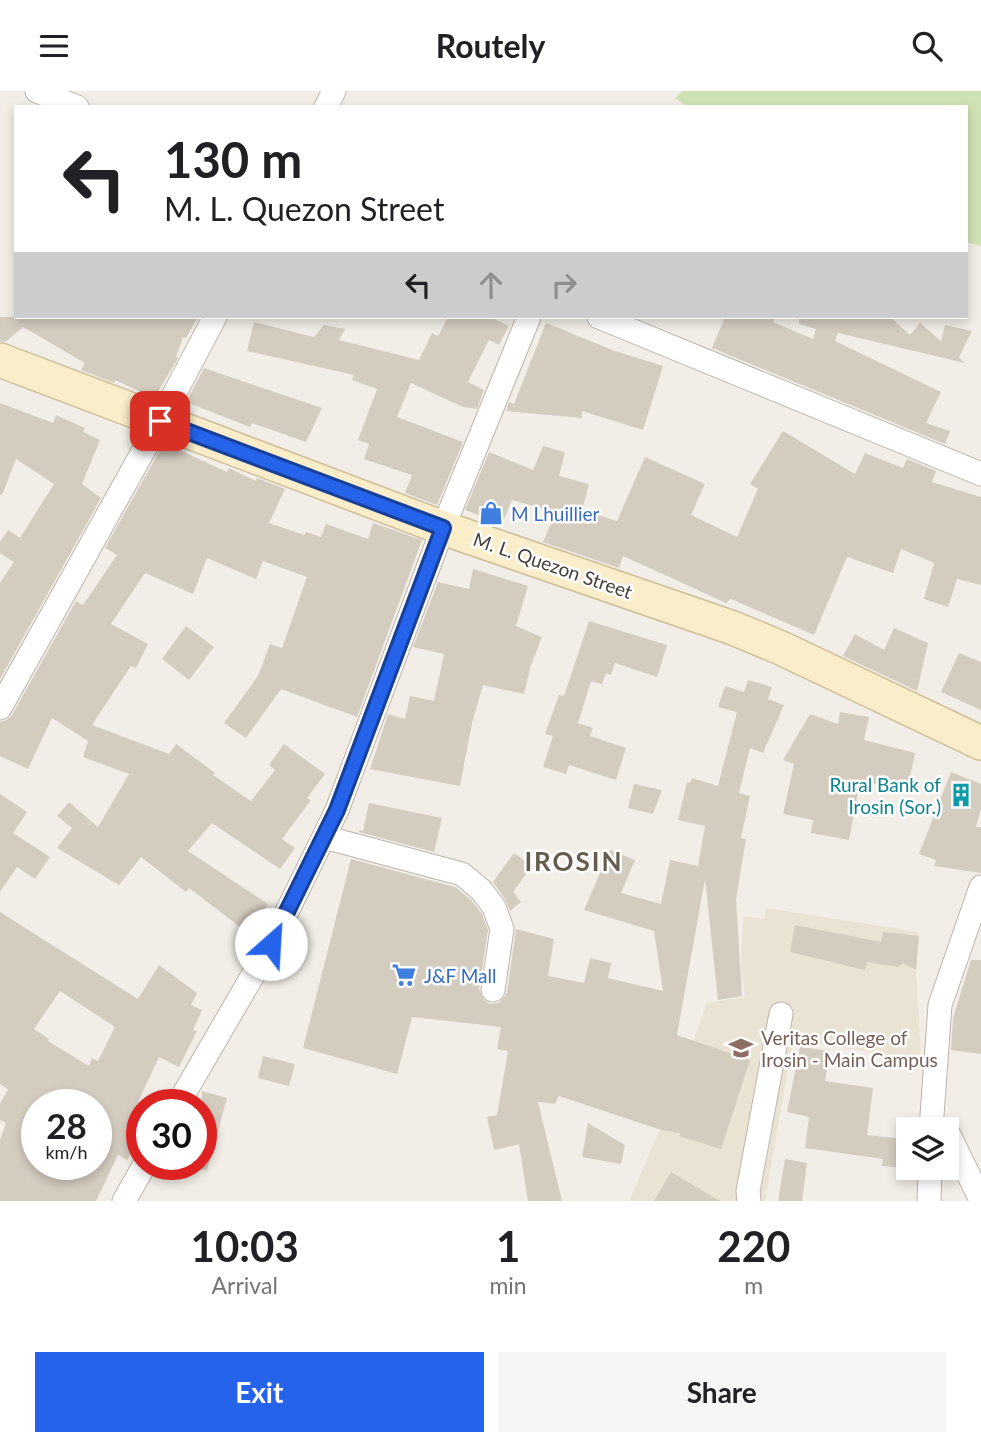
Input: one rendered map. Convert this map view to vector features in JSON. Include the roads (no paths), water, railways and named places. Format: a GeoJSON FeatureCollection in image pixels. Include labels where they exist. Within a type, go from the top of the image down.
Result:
{"type":"FeatureCollection","features":[{"type":"Feature","properties":{"kind":"main road","name":"M. L. Quezon Street"},"geometry":{"type":"LineString","coordinates":[[0,360],[443,528],[733,628],[981,743]]}},
{"type":"Feature","properties":{"kind":"street"},"geometry":{"type":"LineString","coordinates":[[37,91],[72,105]]}},
{"type":"Feature","properties":{"kind":"street"},"geometry":{"type":"LineString","coordinates":[[0,708],[214,319]]}},
{"type":"Feature","properties":{"kind":"street"},"geometry":{"type":"LineString","coordinates":[[187,1089],[271,944],[337,810],[443,528],[528,319]]}},
{"type":"Feature","properties":{"kind":"street"},"geometry":{"type":"LineString","coordinates":[[604,319],[981,474]]}},
{"type":"Feature","properties":{"kind":"street"},"geometry":{"type":"LineString","coordinates":[[324,837],[462,874],[481,890],[494,907],[502,929],[493,990]]}},
{"type":"Feature","properties":{"kind":"street"},"geometry":{"type":"LineString","coordinates":[[931,1117],[940,1006],[981,887]]}},
{"type":"Feature","properties":{"kind":"street"},"geometry":{"type":"LineString","coordinates":[[749,1201],[748,1191],[781,1014]]}},
{"type":"Feature","properties":{"kind":"street"},"geometry":{"type":"LineString","coordinates":[[932,1101],[940,1117]]}},
{"type":"Feature","properties":{"kind":"street"},"geometry":{"type":"LineString","coordinates":[[959,1156],[981,1200]]}},
{"type":"Feature","properties":{"kind":"street"},"geometry":{"type":"LineString","coordinates":[[124,1201],[136,1180]]}},
{"type":"Feature","properties":{"kind":"street"},"geometry":{"type":"LineString","coordinates":[[929,1201],[930,1180]]}},
{"type":"Feature","properties":{"kind":"place","name":"M Lhuillier"},"geometry":{"type":"Point","coordinates":[491,513]}},
{"type":"Feature","properties":{"kind":"place","name":"Rural Bank of Irosin (Sor.)"},"geometry":{"type":"Point","coordinates":[961,795]}},
{"type":"Feature","properties":{"kind":"place","name":"J&F Mall"},"geometry":{"type":"Point","coordinates":[404,975]}},
{"type":"Feature","properties":{"kind":"place","name":"Veritas College of Irosin - Main Campus"},"geometry":{"type":"Point","coordinates":[741,1048]}},
{"type":"Feature","properties":{"kind":"district","name":"IROSIN"},"geometry":{"type":"Point","coordinates":[574,861]}}]}
